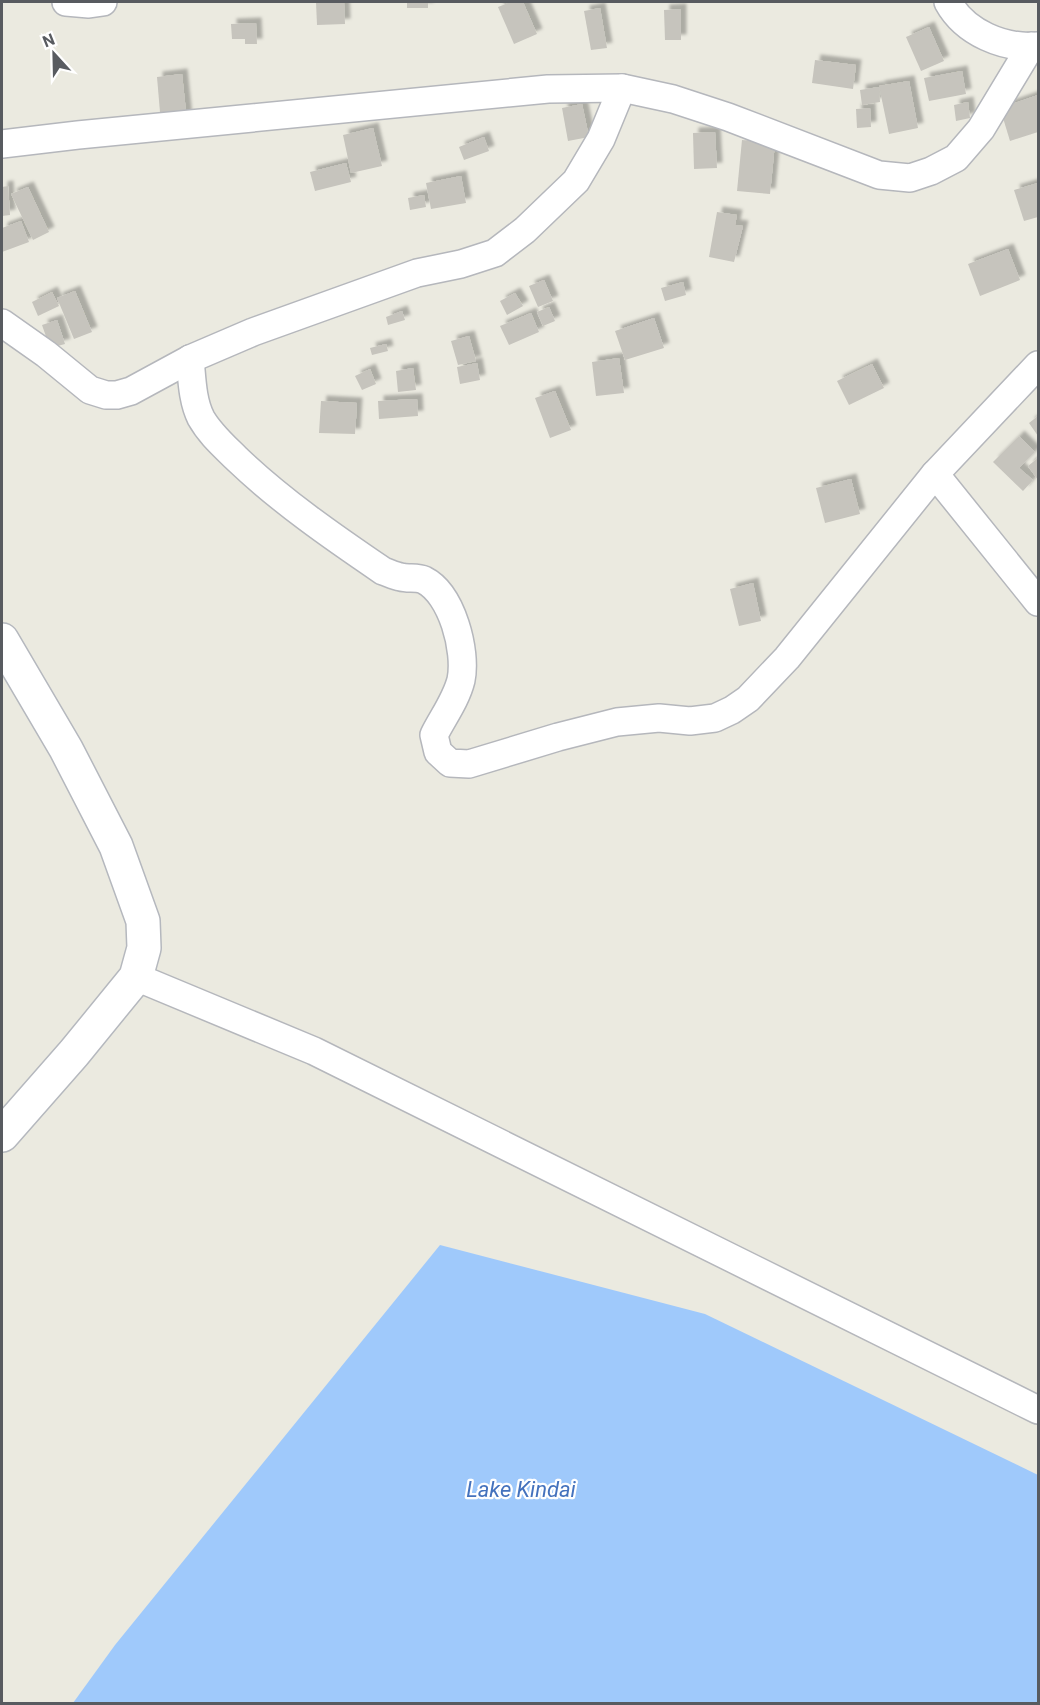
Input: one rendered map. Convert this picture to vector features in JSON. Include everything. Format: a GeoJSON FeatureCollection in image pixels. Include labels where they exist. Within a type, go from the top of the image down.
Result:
{"type":"FeatureCollection","features":[{"type":"Feature","properties":{"kind":"main road"},"geometry":{"type":"LineString","coordinates":[[2,640],[66,749],[116,846],[144,921],[144,948],[136,977],[2,1136]]}},
{"type":"Feature","properties":{"kind":"street"},"geometry":{"type":"LineString","coordinates":[[66,2],[89,4],[103,2]]}},
{"type":"Feature","properties":{"kind":"street"},"geometry":{"type":"LineString","coordinates":[[2,144],[548,89],[622,88],[673,99],[728,117],[879,175],[910,178],[931,171],[956,158],[981,129],[1035,46],[1001,44],[972,29],[952,10],[948,2]]}},
{"type":"Feature","properties":{"kind":"street"},"geometry":{"type":"LineString","coordinates":[[2,323],[90,390],[106,395],[131,391],[190,359],[253,332],[417,273],[461,264],[495,253],[525,230],[576,181],[601,139],[622,88]]}},
{"type":"Feature","properties":{"kind":"street"},"geometry":{"type":"LineString","coordinates":[[190,359],[194,397],[200,416],[211,434],[247,468],[283,498],[383,571],[402,578],[422,579],[437,589],[446,604],[457,632],[463,660],[461,680],[455,696],[434,735],[438,752],[450,763],[469,764],[617,722],[659,718],[690,721],[715,718],[748,699],[787,658],[934,474],[1038,365]]}},
{"type":"Feature","properties":{"kind":"street"},"geometry":{"type":"LineString","coordinates":[[934,474],[1038,602]]}},
{"type":"Feature","properties":{"kind":"street"},"geometry":{"type":"LineString","coordinates":[[136,977],[314,1051],[1038,1410]]}},
{"type":"Feature","properties":{"kind":"water","name":"Lake Kindai"},"geometry":{"type":"Polygon","coordinates":[[[440,1245],[705,1314],[1038,1475],[1038,1703],[73,1703],[115,1645],[440,1245]]]}},
{"type":"Feature","properties":{"kind":"building"},"geometry":{"type":"Polygon","coordinates":[[[316,2],[344,2],[345,24],[317,25],[316,2]]]}},
{"type":"Feature","properties":{"kind":"building"},"geometry":{"type":"Polygon","coordinates":[[[407,2],[428,2],[428,8],[407,8],[407,2]]]}},
{"type":"Feature","properties":{"kind":"building"},"geometry":{"type":"Polygon","coordinates":[[[511,2],[523,2],[537,34],[514,44],[498,7],[511,2]]]}},
{"type":"Feature","properties":{"kind":"building"},"geometry":{"type":"Polygon","coordinates":[[[600,8],[607,48],[591,50],[584,11],[600,8]]]}},
{"type":"Feature","properties":{"kind":"building"},"geometry":{"type":"Polygon","coordinates":[[[681,9],[681,40],[665,40],[664,10],[681,9]]]}},
{"type":"Feature","properties":{"kind":"building"},"geometry":{"type":"Polygon","coordinates":[[[256,23],[257,44],[245,44],[245,39],[232,39],[231,24],[256,23]]]}},
{"type":"Feature","properties":{"kind":"building"},"geometry":{"type":"Polygon","coordinates":[[[929,27],[944,61],[921,71],[906,37],[929,27]]]}},
{"type":"Feature","properties":{"kind":"building"},"geometry":{"type":"Polygon","coordinates":[[[815,60],[856,65],[853,89],[812,83],[815,60]]]}},
{"type":"Feature","properties":{"kind":"building"},"geometry":{"type":"Polygon","coordinates":[[[962,71],[966,94],[929,101],[924,78],[962,71]]]}},
{"type":"Feature","properties":{"kind":"building"},"geometry":{"type":"Polygon","coordinates":[[[182,74],[187,121],[161,124],[157,77],[182,74]]]}},
{"type":"Feature","properties":{"kind":"building"},"geometry":{"type":"Polygon","coordinates":[[[909,81],[918,128],[889,134],[879,86],[909,81]]]}},
{"type":"Feature","properties":{"kind":"building"},"geometry":{"type":"Polygon","coordinates":[[[879,87],[880,102],[862,105],[860,90],[879,87]]]}},
{"type":"Feature","properties":{"kind":"building"},"geometry":{"type":"Polygon","coordinates":[[[1038,95],[1038,132],[1010,141],[1000,108],[1038,95]]]}},
{"type":"Feature","properties":{"kind":"building"},"geometry":{"type":"Polygon","coordinates":[[[968,102],[970,118],[956,121],[954,105],[968,102]]]}},
{"type":"Feature","properties":{"kind":"building"},"geometry":{"type":"Polygon","coordinates":[[[582,104],[589,137],[568,141],[562,108],[582,104]]]}},
{"type":"Feature","properties":{"kind":"building"},"geometry":{"type":"Polygon","coordinates":[[[870,108],[871,127],[857,128],[856,109],[870,108]]]}},
{"type":"Feature","properties":{"kind":"building"},"geometry":{"type":"Polygon","coordinates":[[[373,128],[382,166],[351,173],[343,135],[373,128]]]}},
{"type":"Feature","properties":{"kind":"building"},"geometry":{"type":"Polygon","coordinates":[[[715,132],[717,168],[694,169],[693,133],[715,132]]]}},
{"type":"Feature","properties":{"kind":"building"},"geometry":{"type":"Polygon","coordinates":[[[484,137],[489,151],[464,160],[459,147],[484,137]]]}},
{"type":"Feature","properties":{"kind":"building"},"geometry":{"type":"Polygon","coordinates":[[[742,140],[775,143],[770,194],[737,191],[742,140]]]}},
{"type":"Feature","properties":{"kind":"building"},"geometry":{"type":"Polygon","coordinates":[[[346,163],[351,182],[315,191],[310,172],[346,163]]]}},
{"type":"Feature","properties":{"kind":"building"},"geometry":{"type":"Polygon","coordinates":[[[461,176],[466,203],[431,209],[426,183],[461,176]]]}},
{"type":"Feature","properties":{"kind":"building"},"geometry":{"type":"Polygon","coordinates":[[[1038,183],[1038,217],[1024,221],[1014,190],[1038,183]]]}},
{"type":"Feature","properties":{"kind":"building"},"geometry":{"type":"Polygon","coordinates":[[[8,186],[10,215],[2,216],[2,187],[8,186]]]}},
{"type":"Feature","properties":{"kind":"building"},"geometry":{"type":"Polygon","coordinates":[[[28,187],[49,232],[33,240],[11,194],[28,187]]]}},
{"type":"Feature","properties":{"kind":"building"},"geometry":{"type":"Polygon","coordinates":[[[424,195],[426,207],[410,210],[408,198],[424,195]]]}},
{"type":"Feature","properties":{"kind":"building"},"geometry":{"type":"Polygon","coordinates":[[[717,212],[737,215],[735,225],[743,226],[734,262],[709,257],[717,212]]]}},
{"type":"Feature","properties":{"kind":"building"},"geometry":{"type":"Polygon","coordinates":[[[21,221],[29,242],[2,252],[2,228],[21,221]]]}},
{"type":"Feature","properties":{"kind":"building"},"geometry":{"type":"Polygon","coordinates":[[[1008,249],[1020,280],[980,296],[968,264],[1008,249]]]}},
{"type":"Feature","properties":{"kind":"building"},"geometry":{"type":"Polygon","coordinates":[[[544,280],[553,301],[538,307],[529,286],[544,280]]]}},
{"type":"Feature","properties":{"kind":"building"},"geometry":{"type":"Polygon","coordinates":[[[683,282],[686,295],[665,301],[661,288],[683,282]]]}},
{"type":"Feature","properties":{"kind":"building"},"geometry":{"type":"Polygon","coordinates":[[[75,291],[92,332],[74,339],[57,298],[75,291]]]}},
{"type":"Feature","properties":{"kind":"building"},"geometry":{"type":"Polygon","coordinates":[[[52,292],[59,306],[38,316],[32,302],[52,292]]]}},
{"type":"Feature","properties":{"kind":"building"},"geometry":{"type":"Polygon","coordinates":[[[515,293],[523,306],[507,315],[500,301],[515,293]]]}},
{"type":"Feature","properties":{"kind":"building"},"geometry":{"type":"Polygon","coordinates":[[[549,307],[555,321],[543,326],[537,312],[549,307]]]}},
{"type":"Feature","properties":{"kind":"building"},"geometry":{"type":"Polygon","coordinates":[[[402,311],[405,320],[388,325],[386,317],[402,311]]]}},
{"type":"Feature","properties":{"kind":"building"},"geometry":{"type":"Polygon","coordinates":[[[531,313],[539,332],[509,345],[500,326],[531,313]]]}},
{"type":"Feature","properties":{"kind":"building"},"geometry":{"type":"Polygon","coordinates":[[[654,318],[664,348],[625,360],[615,331],[654,318]]]}},
{"type":"Feature","properties":{"kind":"building"},"geometry":{"type":"Polygon","coordinates":[[[57,320],[65,344],[50,348],[42,325],[57,320]]]}},
{"type":"Feature","properties":{"kind":"building"},"geometry":{"type":"Polygon","coordinates":[[[469,336],[476,361],[458,365],[451,341],[469,336]]]}},
{"type":"Feature","properties":{"kind":"building"},"geometry":{"type":"Polygon","coordinates":[[[386,344],[388,351],[372,355],[370,348],[386,344]]]}},
{"type":"Feature","properties":{"kind":"building"},"geometry":{"type":"Polygon","coordinates":[[[619,358],[624,393],[596,396],[592,362],[619,358]]]}},
{"type":"Feature","properties":{"kind":"building"},"geometry":{"type":"Polygon","coordinates":[[[477,363],[480,380],[460,384],[457,367],[477,363]]]}},
{"type":"Feature","properties":{"kind":"building"},"geometry":{"type":"Polygon","coordinates":[[[872,364],[884,388],[849,405],[837,381],[872,364]]]}},
{"type":"Feature","properties":{"kind":"building"},"geometry":{"type":"Polygon","coordinates":[[[413,368],[416,390],[398,392],[396,371],[413,368]]]}},
{"type":"Feature","properties":{"kind":"building"},"geometry":{"type":"Polygon","coordinates":[[[370,369],[376,384],[362,390],[355,376],[370,369]]]}},
{"type":"Feature","properties":{"kind":"building"},"geometry":{"type":"Polygon","coordinates":[[[555,391],[571,430],[550,438],[535,398],[555,391]]]}},
{"type":"Feature","properties":{"kind":"building"},"geometry":{"type":"Polygon","coordinates":[[[417,399],[418,416],[379,419],[378,401],[417,399]]]}},
{"type":"Feature","properties":{"kind":"building"},"geometry":{"type":"Polygon","coordinates":[[[321,401],[357,403],[355,434],[319,433],[321,401]]]}},
{"type":"Feature","properties":{"kind":"building"},"geometry":{"type":"Polygon","coordinates":[[[1038,416],[1038,436],[1029,423],[1038,416]]]}},
{"type":"Feature","properties":{"kind":"building"},"geometry":{"type":"Polygon","coordinates":[[[1019,436],[1035,452],[1019,468],[1033,480],[1023,491],[993,462],[1019,436]]]}},
{"type":"Feature","properties":{"kind":"building"},"geometry":{"type":"Polygon","coordinates":[[[1038,458],[1038,480],[1028,466],[1038,458]]]}},
{"type":"Feature","properties":{"kind":"building"},"geometry":{"type":"Polygon","coordinates":[[[851,479],[860,514],[825,523],[816,488],[851,479]]]}},
{"type":"Feature","properties":{"kind":"building"},"geometry":{"type":"Polygon","coordinates":[[[753,583],[761,621],[739,626],[730,589],[753,583]]]}}]}
